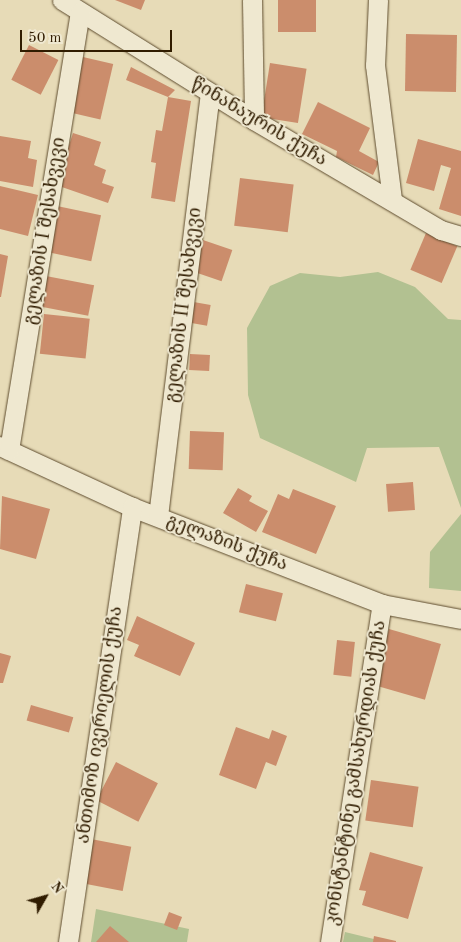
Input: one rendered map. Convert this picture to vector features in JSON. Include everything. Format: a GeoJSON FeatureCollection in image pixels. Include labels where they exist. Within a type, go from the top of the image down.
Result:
{"type":"FeatureCollection","features":[{"type":"Feature","properties":{"kind":"street","name":"წინანაურის ქუჩა"},"geometry":{"type":"LineString","coordinates":[[62,0],[210,94],[441,230],[461,236]]}},
{"type":"Feature","properties":{"kind":"street"},"geometry":{"type":"LineString","coordinates":[[252,0],[254,120]]}},
{"type":"Feature","properties":{"kind":"street"},"geometry":{"type":"LineString","coordinates":[[378,0],[375,65],[392,200]]}},
{"type":"Feature","properties":{"kind":"street","name":"გელაზის I შესახვევი"},"geometry":{"type":"LineString","coordinates":[[4,448],[80,13]]}},
{"type":"Feature","properties":{"kind":"street","name":"გელაზის II შესახვევი"},"geometry":{"type":"LineString","coordinates":[[158,516],[210,94]]}},
{"type":"Feature","properties":{"kind":"street","name":"გელაზის ქუჩა"},"geometry":{"type":"LineString","coordinates":[[4,448],[132,507],[382,604],[461,620]]}},
{"type":"Feature","properties":{"kind":"street","name":"ანთიმოზ ივერიელის ქუჩა"},"geometry":{"type":"LineString","coordinates":[[68,942],[132,507]]}},
{"type":"Feature","properties":{"kind":"street","name":"კონსტანტინე გამსახურდიას ქუჩა"},"geometry":{"type":"LineString","coordinates":[[330,942],[382,604]]}},
{"type":"Feature","properties":{"kind":"green space"},"geometry":{"type":"Polygon","coordinates":[[[378,272],[415,287],[448,319],[461,320],[461,508],[439,447],[367,448],[356,482],[260,438],[248,395],[247,328],[270,286],[300,273],[340,277],[378,272]]]}},
{"type":"Feature","properties":{"kind":"green space"},"geometry":{"type":"Polygon","coordinates":[[[461,514],[461,591],[429,588],[430,552],[461,514]]]}},
{"type":"Feature","properties":{"kind":"green space"},"geometry":{"type":"Polygon","coordinates":[[[96,909],[189,929],[187,942],[91,942],[96,909]]]}},
{"type":"Feature","properties":{"kind":"green space"},"geometry":{"type":"Polygon","coordinates":[[[345,932],[386,942],[343,942],[345,932]]]}},
{"type":"Feature","properties":{"kind":"building"},"geometry":{"type":"Polygon","coordinates":[[[115,0],[145,0],[141,10],[115,0]]]}},
{"type":"Feature","properties":{"kind":"building"},"geometry":{"type":"Polygon","coordinates":[[[278,0],[316,0],[316,32],[278,32],[278,0]]]}},
{"type":"Feature","properties":{"kind":"building"},"geometry":{"type":"Polygon","coordinates":[[[406,34],[457,35],[456,92],[405,91],[406,34]]]}},
{"type":"Feature","properties":{"kind":"building"},"geometry":{"type":"Polygon","coordinates":[[[29,45],[58,60],[41,95],[11,80],[29,45]]]}},
{"type":"Feature","properties":{"kind":"building"},"geometry":{"type":"Polygon","coordinates":[[[83,57],[113,64],[100,120],[70,113],[83,57]]]}},
{"type":"Feature","properties":{"kind":"building"},"geometry":{"type":"Polygon","coordinates":[[[270,63],[307,69],[298,123],[261,117],[270,63]]]}},
{"type":"Feature","properties":{"kind":"building"},"geometry":{"type":"Polygon","coordinates":[[[131,67],[175,90],[168,97],[126,80],[131,67]]]}},
{"type":"Feature","properties":{"kind":"building"},"geometry":{"type":"Polygon","coordinates":[[[168,97],[191,101],[175,202],[151,198],[156,163],[151,162],[156,130],[162,131],[168,97]]]}},
{"type":"Feature","properties":{"kind":"building"},"geometry":{"type":"Polygon","coordinates":[[[318,102],[370,128],[359,151],[379,162],[373,175],[336,157],[337,151],[302,134],[318,102]]]}},
{"type":"Feature","properties":{"kind":"building"},"geometry":{"type":"Polygon","coordinates":[[[73,133],[101,142],[94,165],[106,170],[102,183],[114,187],[108,203],[56,185],[73,133]]]}},
{"type":"Feature","properties":{"kind":"building"},"geometry":{"type":"Polygon","coordinates":[[[0,136],[31,141],[28,158],[37,160],[33,187],[0,181],[0,136]]]}},
{"type":"Feature","properties":{"kind":"building"},"geometry":{"type":"Polygon","coordinates":[[[418,139],[461,151],[461,216],[439,209],[451,168],[441,165],[434,191],[406,183],[418,139]]]}},
{"type":"Feature","properties":{"kind":"building"},"geometry":{"type":"Polygon","coordinates":[[[240,178],[294,185],[288,232],[234,226],[240,178]]]}},
{"type":"Feature","properties":{"kind":"building"},"geometry":{"type":"Polygon","coordinates":[[[0,186],[38,195],[28,236],[0,229],[0,186]]]}},
{"type":"Feature","properties":{"kind":"building"},"geometry":{"type":"Polygon","coordinates":[[[57,206],[101,215],[91,261],[47,252],[57,206]]]}},
{"type":"Feature","properties":{"kind":"building"},"geometry":{"type":"Polygon","coordinates":[[[426,233],[457,246],[442,283],[410,270],[426,233]]]}},
{"type":"Feature","properties":{"kind":"building"},"geometry":{"type":"Polygon","coordinates":[[[203,240],[232,250],[222,281],[192,271],[203,240]]]}},
{"type":"Feature","properties":{"kind":"building"},"geometry":{"type":"Polygon","coordinates":[[[0,254],[8,256],[1,297],[0,297],[0,254]]]}},
{"type":"Feature","properties":{"kind":"building"},"geometry":{"type":"Polygon","coordinates":[[[46,276],[94,285],[88,316],[40,306],[46,276]]]}},
{"type":"Feature","properties":{"kind":"building"},"geometry":{"type":"Polygon","coordinates":[[[188,301],[211,305],[207,326],[184,322],[188,301]]]}},
{"type":"Feature","properties":{"kind":"building"},"geometry":{"type":"Polygon","coordinates":[[[44,314],[90,319],[86,359],[40,354],[44,314]]]}},
{"type":"Feature","properties":{"kind":"building"},"geometry":{"type":"Polygon","coordinates":[[[190,354],[210,355],[209,371],[189,370],[190,354]]]}},
{"type":"Feature","properties":{"kind":"building"},"geometry":{"type":"Polygon","coordinates":[[[190,431],[224,432],[223,470],[189,469],[190,431]]]}},
{"type":"Feature","properties":{"kind":"building"},"geometry":{"type":"Polygon","coordinates":[[[413,482],[415,510],[388,512],[386,484],[413,482]]]}},
{"type":"Feature","properties":{"kind":"building"},"geometry":{"type":"Polygon","coordinates":[[[238,488],[252,496],[249,501],[268,511],[256,532],[223,513],[238,488]]]}},
{"type":"Feature","properties":{"kind":"building"},"geometry":{"type":"Polygon","coordinates":[[[293,489],[336,506],[316,554],[262,532],[278,494],[289,499],[293,489]]]}},
{"type":"Feature","properties":{"kind":"building"},"geometry":{"type":"Polygon","coordinates":[[[2,496],[50,509],[36,559],[0,549],[2,496]]]}},
{"type":"Feature","properties":{"kind":"building"},"geometry":{"type":"Polygon","coordinates":[[[246,584],[283,593],[276,621],[239,612],[246,584]]]}},
{"type":"Feature","properties":{"kind":"building"},"geometry":{"type":"Polygon","coordinates":[[[137,616],[195,643],[180,676],[134,656],[139,645],[127,640],[137,616]]]}},
{"type":"Feature","properties":{"kind":"building"},"geometry":{"type":"Polygon","coordinates":[[[389,629],[441,644],[425,700],[373,685],[389,629]]]}},
{"type":"Feature","properties":{"kind":"building"},"geometry":{"type":"Polygon","coordinates":[[[337,640],[355,642],[351,677],[333,675],[337,640]]]}},
{"type":"Feature","properties":{"kind":"building"},"geometry":{"type":"Polygon","coordinates":[[[0,653],[11,656],[3,683],[0,683],[0,653]]]}},
{"type":"Feature","properties":{"kind":"building"},"geometry":{"type":"Polygon","coordinates":[[[31,705],[73,717],[69,733],[27,720],[31,705]]]}},
{"type":"Feature","properties":{"kind":"building"},"geometry":{"type":"Polygon","coordinates":[[[236,727],[269,739],[272,730],[287,736],[276,766],[266,762],[256,789],[219,775],[236,727]]]}},
{"type":"Feature","properties":{"kind":"building"},"geometry":{"type":"Polygon","coordinates":[[[116,762],[158,783],[138,822],[96,800],[116,762]]]}},
{"type":"Feature","properties":{"kind":"building"},"geometry":{"type":"Polygon","coordinates":[[[371,780],[419,787],[413,827],[365,821],[371,780]]]}},
{"type":"Feature","properties":{"kind":"building"},"geometry":{"type":"Polygon","coordinates":[[[91,839],[131,847],[123,891],[82,883],[91,839]]]}},
{"type":"Feature","properties":{"kind":"building"},"geometry":{"type":"Polygon","coordinates":[[[370,852],[423,867],[408,919],[362,905],[366,891],[359,890],[370,852]]]}},
{"type":"Feature","properties":{"kind":"building"},"geometry":{"type":"Polygon","coordinates":[[[169,912],[182,917],[177,930],[164,925],[169,912]]]}},
{"type":"Feature","properties":{"kind":"building"},"geometry":{"type":"Polygon","coordinates":[[[110,926],[129,942],[96,942],[110,926]]]}},
{"type":"Feature","properties":{"kind":"building"},"geometry":{"type":"Polygon","coordinates":[[[374,936],[396,941],[396,942],[373,942],[374,936]]]}}]}
